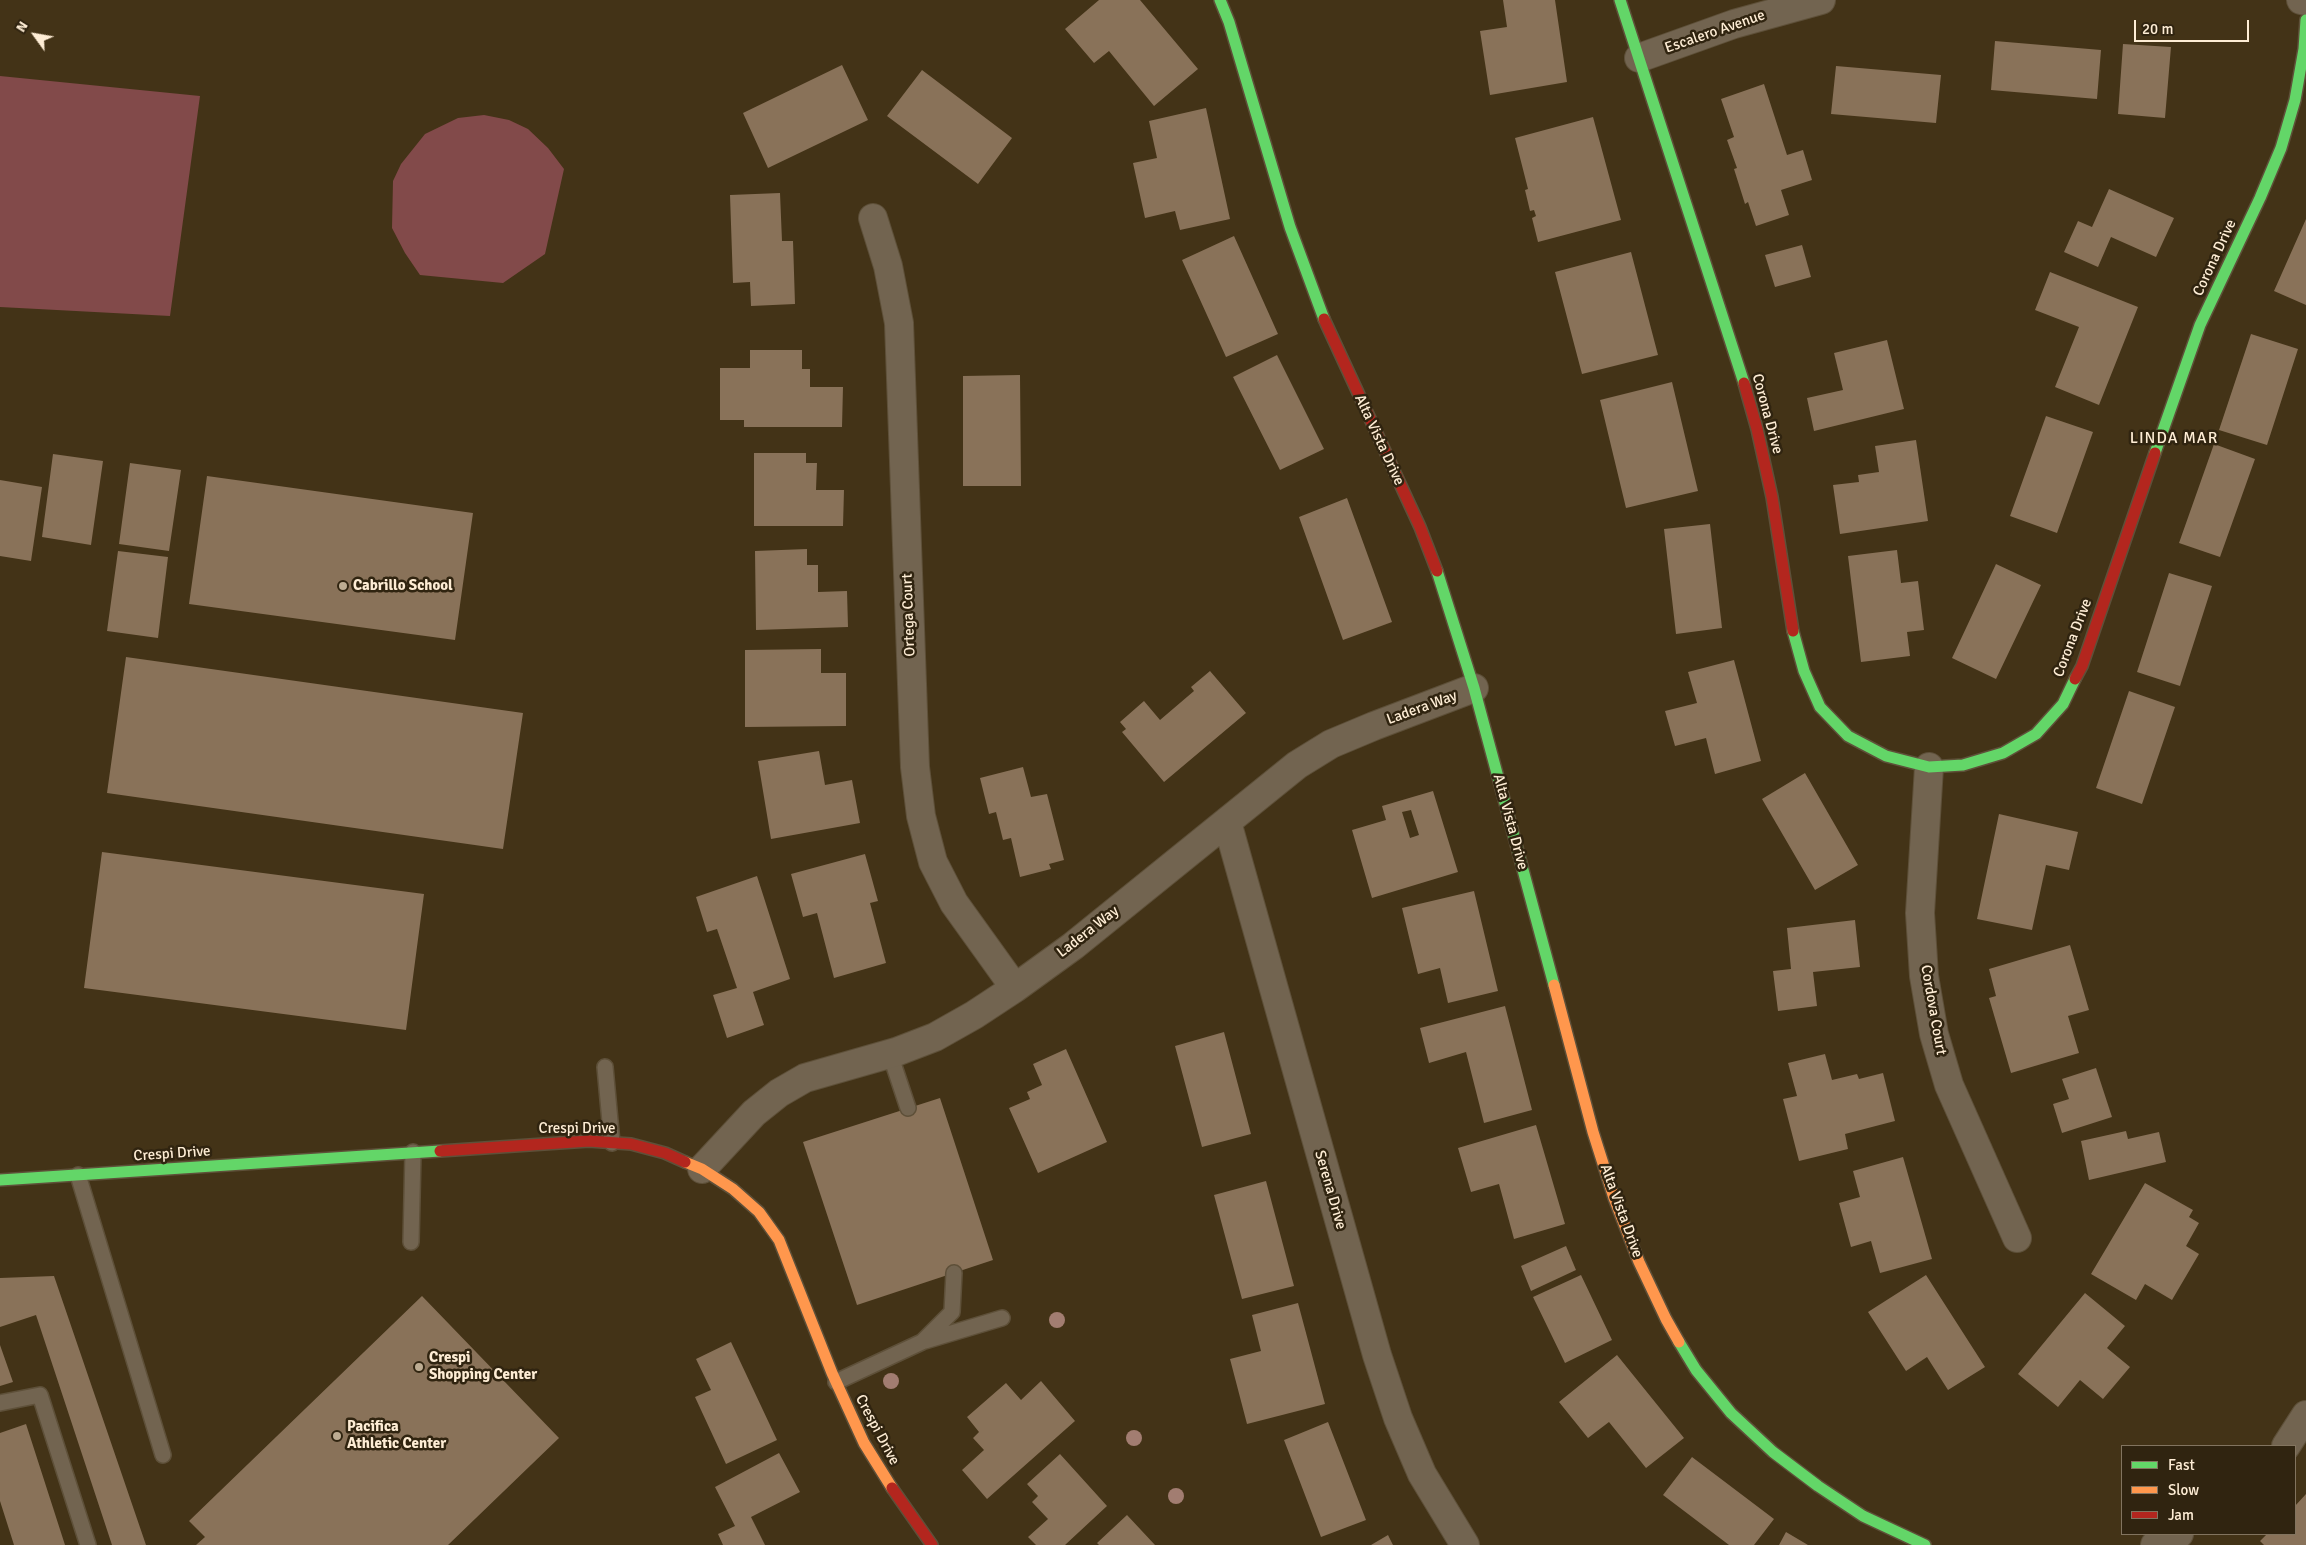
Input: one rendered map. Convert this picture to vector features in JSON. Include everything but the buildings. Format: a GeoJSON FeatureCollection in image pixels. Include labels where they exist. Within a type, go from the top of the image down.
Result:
{"type":"FeatureCollection","features":[{"type":"Feature","properties":{"kind":"street","name":"Alta Vista Drive"},"geometry":{"type":"LineString","coordinates":[[1220,0],[1229,22],[1290,227],[1309,284],[1334,345],[1420,527],[1440,580],[1474,688],[1593,1132],[1614,1198],[1636,1253],[1666,1319],[1696,1370],[1731,1413],[1773,1452],[1818,1486],[1863,1516],[1925,1545]]}},
{"type":"Feature","properties":{"kind":"street","name":"Corona Drive"},"geometry":{"type":"LineString","coordinates":[[1620,0],[1736,356],[1757,429],[1772,497],[1794,634],[1804,671],[1820,707],[1848,736],[1886,756],[1929,767],[1963,765],[2002,753],[2036,734],[2062,704],[2082,666],[2180,378],[2200,325],[2260,198],[2281,148],[2295,100],[2304,49],[2306,20]]}},
{"type":"Feature","properties":{"kind":"street","name":"Escalero Avenue"},"geometry":{"type":"LineString","coordinates":[[1639,58],[1734,24],[1821,0]]}},
{"type":"Feature","properties":{"kind":"street","name":"Ortega Court"},"geometry":{"type":"LineString","coordinates":[[873,218],[888,266],[899,324],[915,768],[921,816],[933,862],[954,903],[1014,988]]}},
{"type":"Feature","properties":{"kind":"street","name":"Ladera Way"},"geometry":{"type":"LineString","coordinates":[[702,1169],[754,1113],[779,1093],[805,1078],[890,1054],[935,1037],[974,1015],[1014,988],[1073,946],[1297,765],[1331,744],[1474,688]]}},
{"type":"Feature","properties":{"kind":"street","name":"Cordova Court"},"geometry":{"type":"LineString","coordinates":[[1929,767],[1920,913],[1924,976],[1934,1034],[1949,1086],[2017,1238]]}},
{"type":"Feature","properties":{"kind":"street","name":"Serena Drive"},"geometry":{"type":"LineString","coordinates":[[1227,822],[1377,1356],[1398,1418],[1422,1474],[1465,1545]]}},
{"type":"Feature","properties":{"kind":"street","name":"Crespi Drive"},"geometry":{"type":"LineString","coordinates":[[0,1180],[589,1141],[631,1144],[665,1153],[702,1169],[733,1189],[759,1212],[779,1240],[836,1382],[864,1443],[899,1500],[932,1545]]}},
{"type":"Feature","properties":{"kind":"street"},"geometry":{"type":"LineString","coordinates":[[2287,1445],[2306,1415]]}},
{"type":"Feature","properties":{"kind":"street"},"geometry":{"type":"LineString","coordinates":[[2155,1545],[2177,1535]]}},
{"type":"Feature","properties":{"kind":"lane"},"geometry":{"type":"LineString","coordinates":[[890,1054],[908,1108]]}},
{"type":"Feature","properties":{"kind":"lane"},"geometry":{"type":"LineString","coordinates":[[605,1067],[612,1143]]}},
{"type":"Feature","properties":{"kind":"lane"},"geometry":{"type":"LineString","coordinates":[[411,1242],[413,1152]]}},
{"type":"Feature","properties":{"kind":"lane"},"geometry":{"type":"LineString","coordinates":[[78,1175],[162,1455]]}},
{"type":"Feature","properties":{"kind":"lane"},"geometry":{"type":"LineString","coordinates":[[922,1342],[952,1312],[954,1273]]}},
{"type":"Feature","properties":{"kind":"lane"},"geometry":{"type":"LineString","coordinates":[[836,1382],[922,1342],[1002,1318]]}},
{"type":"Feature","properties":{"kind":"lane"},"geometry":{"type":"LineString","coordinates":[[0,1403],[40,1396],[88,1545]]}},
{"type":"Feature","properties":{"kind":"shaded area"},"geometry":{"type":"Polygon","coordinates":[[[0,76],[200,96],[170,316],[0,307],[0,76]]]}},
{"type":"Feature","properties":{"kind":"shaded area"},"geometry":{"type":"Polygon","coordinates":[[[484,115],[509,120],[528,129],[548,148],[564,169],[545,254],[503,283],[420,275],[405,253],[392,228],[393,181],[401,164],[425,134],[458,118],[484,115]]]}},
{"type":"Feature","properties":{"kind":"traffic: fast"},"geometry":{"type":"LineString","coordinates":[[1220,0],[1229,22],[1290,227],[1324,319]]}},
{"type":"Feature","properties":{"kind":"traffic: fast"},"geometry":{"type":"LineString","coordinates":[[1620,0],[1744,383]]}},
{"type":"Feature","properties":{"kind":"traffic: fast"},"geometry":{"type":"LineString","coordinates":[[2155,453],[2200,325],[2260,198],[2281,148],[2295,100],[2304,49],[2306,20]]}},
{"type":"Feature","properties":{"kind":"traffic: fast"},"geometry":{"type":"LineString","coordinates":[[1437,571],[1474,688],[1554,985]]}},
{"type":"Feature","properties":{"kind":"traffic: fast"},"geometry":{"type":"LineString","coordinates":[[1793,631],[1804,671],[1820,707],[1848,736],[1886,756],[1929,767],[1963,765],[2003,753],[2036,734],[2063,704],[2075,679]]}},
{"type":"Feature","properties":{"kind":"traffic: fast"},"geometry":{"type":"LineString","coordinates":[[0,1180],[440,1151]]}},
{"type":"Feature","properties":{"kind":"traffic: fast"},"geometry":{"type":"LineString","coordinates":[[1679,1342],[1696,1370],[1731,1413],[1773,1452],[1818,1486],[1863,1516],[1925,1545]]}},
{"type":"Feature","properties":{"kind":"traffic: slow"},"geometry":{"type":"LineString","coordinates":[[1554,985],[1593,1132],[1614,1198],[1639,1262],[1679,1342]]}},
{"type":"Feature","properties":{"kind":"traffic: slow"},"geometry":{"type":"LineString","coordinates":[[685,1162],[702,1169],[733,1189],[759,1212],[779,1240],[832,1373],[864,1443],[892,1488]]}},
{"type":"Feature","properties":{"kind":"traffic: jam"},"geometry":{"type":"LineString","coordinates":[[1324,319],[1420,527],[1437,571]]}},
{"type":"Feature","properties":{"kind":"traffic: jam"},"geometry":{"type":"LineString","coordinates":[[1744,383],[1757,429],[1772,497],[1793,631]]}},
{"type":"Feature","properties":{"kind":"traffic: jam"},"geometry":{"type":"LineString","coordinates":[[2075,679],[2082,666],[2155,453]]}},
{"type":"Feature","properties":{"kind":"traffic: jam"},"geometry":{"type":"LineString","coordinates":[[440,1151],[589,1141],[631,1144],[665,1153],[685,1162]]}},
{"type":"Feature","properties":{"kind":"traffic: jam"},"geometry":{"type":"LineString","coordinates":[[892,1488],[932,1545]]}},
{"type":"Feature","properties":{"kind":"place","name":"Cabrillo School"},"geometry":{"type":"Point","coordinates":[343,586]}},
{"type":"Feature","properties":{"kind":"place","name":"Crespi Shopping Center"},"geometry":{"type":"Point","coordinates":[419,1367]}},
{"type":"Feature","properties":{"kind":"place","name":"Pacifica Athletic Center"},"geometry":{"type":"Point","coordinates":[337,1436]}},
{"type":"Feature","properties":{"kind":"district","name":"LINDA MAR"},"geometry":{"type":"Point","coordinates":[2174,439]}}]}
